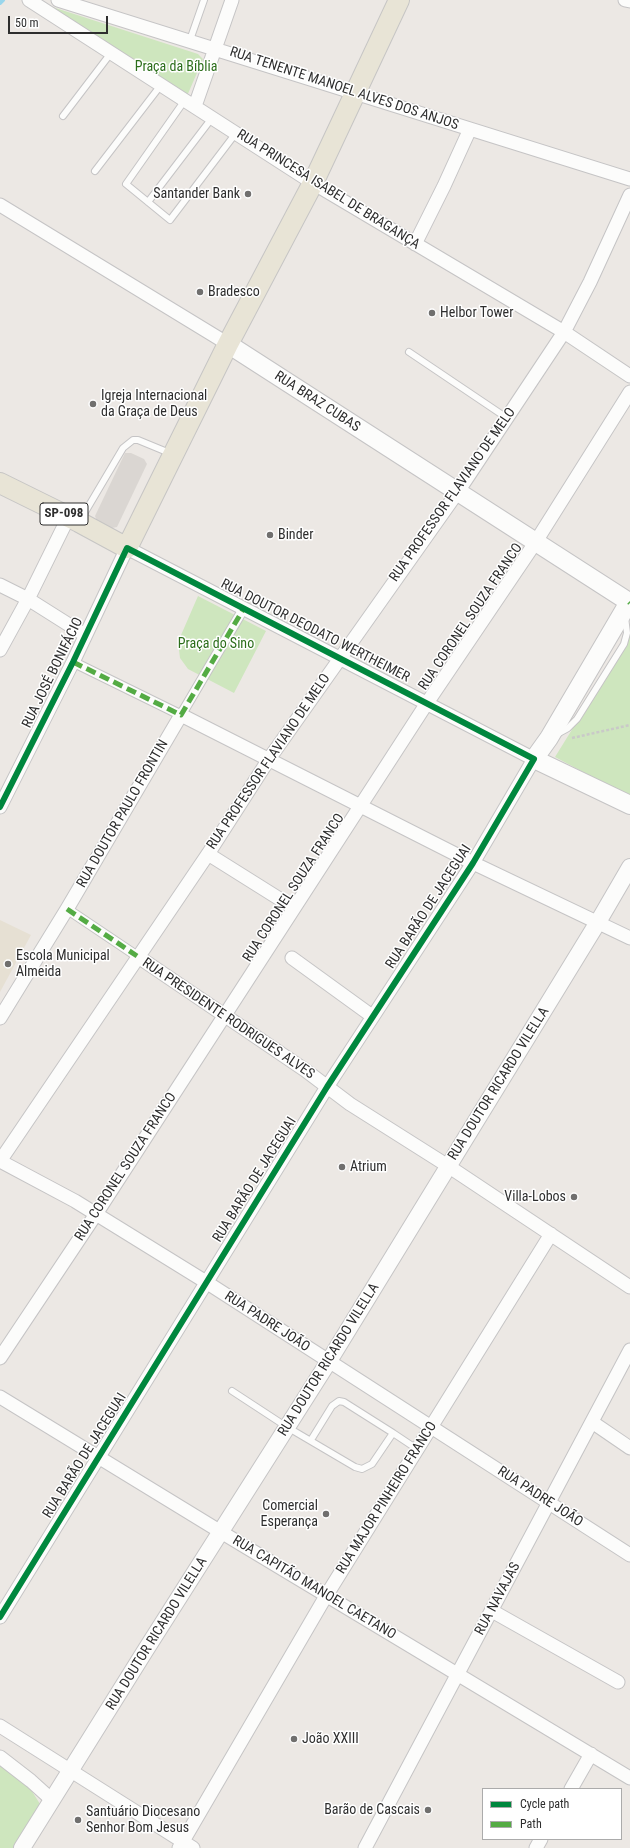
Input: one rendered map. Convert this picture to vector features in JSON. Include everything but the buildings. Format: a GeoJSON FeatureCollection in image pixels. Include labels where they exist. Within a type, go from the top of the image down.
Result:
{"type":"FeatureCollection","features":[{"type":"Feature","properties":{"kind":"main road"},"geometry":{"type":"LineString","coordinates":[[127,548],[228,344],[313,183],[399,0]]}},
{"type":"Feature","properties":{"kind":"main road","name":"RUA BRAZ CUBAS"},"geometry":{"type":"LineString","coordinates":[[228,344],[628,604]]}},
{"type":"Feature","properties":{"kind":"main road","name":"RUA DOUTOR DEODATO WERTHEIMER"},"geometry":{"type":"LineString","coordinates":[[0,483],[74,519],[127,548]]}},
{"type":"Feature","properties":{"kind":"main road"},"geometry":{"type":"LineString","coordinates":[[534,759],[547,740],[628,604]]}},
{"type":"Feature","properties":{"kind":"main road","name":"RUA DOUTOR DEODATO WERTHEIMER"},"geometry":{"type":"LineString","coordinates":[[534,759],[630,805]]}},
{"type":"Feature","properties":{"kind":"street","name":"RUA PRINCESA ISABEL DE BRAGANÇA"},"geometry":{"type":"LineString","coordinates":[[29,0],[313,183],[564,332],[630,376]]}},
{"type":"Feature","properties":{"kind":"street","name":"RUA TENENTE MANOEL ALVES DOS ANJOS"},"geometry":{"type":"LineString","coordinates":[[58,0],[190,40],[630,179]]}},
{"type":"Feature","properties":{"kind":"street"},"geometry":{"type":"LineString","coordinates":[[190,103],[215,48],[232,0]]}},
{"type":"Feature","properties":{"kind":"street"},"geometry":{"type":"LineString","coordinates":[[625,0],[630,1]]}},
{"type":"Feature","properties":{"kind":"street"},"geometry":{"type":"LineString","coordinates":[[415,244],[470,129]]}},
{"type":"Feature","properties":{"kind":"street","name":"RUA PROFESSOR FLAVIANO DE MELO"},"geometry":{"type":"LineString","coordinates":[[0,1161],[137,956],[208,854],[269,759],[458,493],[564,332],[590,282],[630,195]]}},
{"type":"Feature","properties":{"kind":"street","name":"RUA BRAZ CUBAS"},"geometry":{"type":"LineString","coordinates":[[0,206],[228,344]]}},
{"type":"Feature","properties":{"kind":"street","name":"RUA CORONEL SOUZA FRANCO"},"geometry":{"type":"LineString","coordinates":[[0,1358],[96,1214],[294,908],[362,806],[427,703],[535,543],[630,392]]}},
{"type":"Feature","properties":{"kind":"street"},"geometry":{"type":"LineString","coordinates":[[0,650],[74,519]]}},
{"type":"Feature","properties":{"kind":"street","name":"RUA DOUTOR DEODATO WERTHEIMER"},"geometry":{"type":"LineString","coordinates":[[127,548],[534,759]]}},
{"type":"Feature","properties":{"kind":"street","name":"RUA JOSÉ BONIFÁCIO"},"geometry":{"type":"LineString","coordinates":[[0,807],[73,662],[127,548]]}},
{"type":"Feature","properties":{"kind":"street"},"geometry":{"type":"LineString","coordinates":[[0,585],[28,599],[85,635]]}},
{"type":"Feature","properties":{"kind":"street","name":"RUA DOUTOR PAULO FRONTIN"},"geometry":{"type":"LineString","coordinates":[[0,1018],[67,909],[244,608]]}},
{"type":"Feature","properties":{"kind":"street"},"geometry":{"type":"LineString","coordinates":[[73,662],[474,863],[630,938]]}},
{"type":"Feature","properties":{"kind":"street","name":"RUA BARÃO DE JACEGUAI"},"geometry":{"type":"LineString","coordinates":[[0,1617],[327,1087],[372,1016],[474,863],[534,759]]}},
{"type":"Feature","properties":{"kind":"street"},"geometry":{"type":"LineString","coordinates":[[208,854],[294,908]]}},
{"type":"Feature","properties":{"kind":"street","name":"RUA DOUTOR RICARDO VILELLA"},"geometry":{"type":"LineString","coordinates":[[22,1848],[329,1361],[598,922],[630,867]]}},
{"type":"Feature","properties":{"kind":"street","name":"RUA PRESIDENTE RODRIGUES ALVES"},"geometry":{"type":"LineString","coordinates":[[67,909],[226,1014],[350,1104],[448,1166],[630,1287]]}},
{"type":"Feature","properties":{"kind":"street"},"geometry":{"type":"LineString","coordinates":[[292,958],[372,1016]]}},
{"type":"Feature","properties":{"kind":"street","name":"RUA PADRE JOÃO"},"geometry":{"type":"LineString","coordinates":[[0,1161],[96,1214],[206,1282],[630,1555]]}},
{"type":"Feature","properties":{"kind":"street","name":"RUA MAJOR PINHEIRO FRANCO"},"geometry":{"type":"LineString","coordinates":[[185,1846],[326,1596],[551,1234]]}},
{"type":"Feature","properties":{"kind":"street","name":"RUA NAVAJAS"},"geometry":{"type":"LineString","coordinates":[[365,1848],[630,1350]]}},
{"type":"Feature","properties":{"kind":"street","name":"RUA CAPITÃO MANOEL CAETANO"},"geometry":{"type":"LineString","coordinates":[[0,1397],[99,1456],[326,1596],[630,1778]]}},
{"type":"Feature","properties":{"kind":"street"},"geometry":{"type":"LineString","coordinates":[[592,1422],[630,1448]]}},
{"type":"Feature","properties":{"kind":"street"},"geometry":{"type":"LineString","coordinates":[[492,1611],[618,1682]]}},
{"type":"Feature","properties":{"kind":"street"},"geometry":{"type":"LineString","coordinates":[[0,1726],[185,1846]]}},
{"type":"Feature","properties":{"kind":"street"},"geometry":{"type":"LineString","coordinates":[[572,1788],[591,1754]]}},
{"type":"Feature","properties":{"kind":"street"},"geometry":{"type":"LineString","coordinates":[[0,1757],[31,1781],[52,1800]]}},
{"type":"Feature","properties":{"kind":"lane"},"geometry":{"type":"LineString","coordinates":[[190,40],[204,0]]}},
{"type":"Feature","properties":{"kind":"lane"},"geometry":{"type":"LineString","coordinates":[[63,116],[110,52]]}},
{"type":"Feature","properties":{"kind":"lane"},"geometry":{"type":"LineString","coordinates":[[95,171],[161,85]]}},
{"type":"Feature","properties":{"kind":"lane"},"geometry":{"type":"LineString","coordinates":[[190,103],[126,184],[170,220],[236,133]]}},
{"type":"Feature","properties":{"kind":"lane"},"geometry":{"type":"LineString","coordinates":[[148,202],[212,118]]}},
{"type":"Feature","properties":{"kind":"lane"},"geometry":{"type":"LineString","coordinates":[[409,352],[507,418]]}},
{"type":"Feature","properties":{"kind":"lane"},"geometry":{"type":"LineString","coordinates":[[74,519],[123,448],[133,440],[138,440],[173,455]]}},
{"type":"Feature","properties":{"kind":"lane"},"geometry":{"type":"LineString","coordinates":[[232,1392],[287,1427],[350,1464],[362,1469],[372,1464],[393,1433]]}},
{"type":"Feature","properties":{"kind":"lane"},"geometry":{"type":"LineString","coordinates":[[311,1440],[332,1406],[339,1401],[344,1402],[417,1449]]}},
{"type":"Feature","properties":{"kind":"path"},"geometry":{"type":"LineString","coordinates":[[547,740],[630,725]]}},
{"type":"Feature","properties":{"kind":"shaded area"},"geometry":{"type":"Polygon","coordinates":[[[125,453],[131,453],[144,459],[147,464],[117,527],[112,528],[97,521],[95,516],[125,453]]]}},
{"type":"Feature","properties":{"kind":"shaded area","name":"Escola Municipal Almeida"},"geometry":{"type":"Polygon","coordinates":[[[0,920],[31,935],[0,992],[0,920]]]}},
{"type":"Feature","properties":{"kind":"green space","name":"Praça da Bíblia"},"geometry":{"type":"Polygon","coordinates":[[[37,2],[198,54],[203,59],[187,96],[37,2]]]}},
{"type":"Feature","properties":{"kind":"green space","name":"Praça do Sino"},"geometry":{"type":"Polygon","coordinates":[[[198,596],[266,631],[234,693],[188,669],[180,658],[178,642],[198,596]]]}},
{"type":"Feature","properties":{"kind":"green space"},"geometry":{"type":"Polygon","coordinates":[[[630,636],[630,797],[555,757],[630,636]]]}},
{"type":"Feature","properties":{"kind":"green space"},"geometry":{"type":"Polygon","coordinates":[[[0,1764],[28,1785],[40,1804],[13,1848],[0,1848],[0,1764]]]}},
{"type":"Feature","properties":{"kind":"waterway"},"geometry":{"type":"LineString","coordinates":[[0,3],[3,0]]}},
{"type":"Feature","properties":{"kind":"marked path"},"geometry":{"type":"LineString","coordinates":[[73,662],[181,715],[244,608]]}},
{"type":"Feature","properties":{"kind":"marked path"},"geometry":{"type":"LineString","coordinates":[[67,909],[137,956]]}},
{"type":"Feature","properties":{"kind":"cycle path"},"geometry":{"type":"LineString","coordinates":[[0,807],[73,662],[127,548],[534,759],[473,863],[327,1087],[0,1617]]}},
{"type":"Feature","properties":{"kind":"place","name":"Santander Bank"},"geometry":{"type":"Point","coordinates":[248,194]}},
{"type":"Feature","properties":{"kind":"place","name":"Bradesco"},"geometry":{"type":"Point","coordinates":[200,292]}},
{"type":"Feature","properties":{"kind":"place","name":"Helbor Tower"},"geometry":{"type":"Point","coordinates":[432,313]}},
{"type":"Feature","properties":{"kind":"place","name":"Igreja Internacional da Graça de Deus"},"geometry":{"type":"Point","coordinates":[93,404]}},
{"type":"Feature","properties":{"kind":"place","name":"Binder"},"geometry":{"type":"Point","coordinates":[270,535]}},
{"type":"Feature","properties":{"kind":"place","name":"Escola Municipal Almeida"},"geometry":{"type":"Point","coordinates":[8,964]}},
{"type":"Feature","properties":{"kind":"place","name":"Atrium"},"geometry":{"type":"Point","coordinates":[342,1167]}},
{"type":"Feature","properties":{"kind":"place","name":"Villa-Lobos"},"geometry":{"type":"Point","coordinates":[574,1197]}},
{"type":"Feature","properties":{"kind":"place","name":"Comercial Esperança"},"geometry":{"type":"Point","coordinates":[326,1514]}},
{"type":"Feature","properties":{"kind":"place","name":"João XXIII"},"geometry":{"type":"Point","coordinates":[294,1739]}},
{"type":"Feature","properties":{"kind":"place","name":"Barão de Cascais"},"geometry":{"type":"Point","coordinates":[428,1810]}},
{"type":"Feature","properties":{"kind":"place","name":"Santuário Diocesano Senhor Bom Jesus"},"geometry":{"type":"Point","coordinates":[78,1820]}}]}
